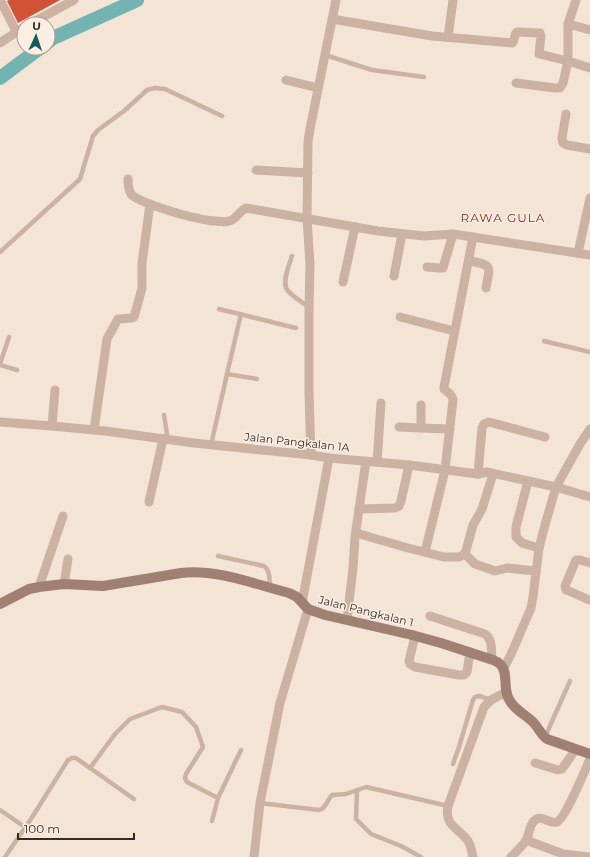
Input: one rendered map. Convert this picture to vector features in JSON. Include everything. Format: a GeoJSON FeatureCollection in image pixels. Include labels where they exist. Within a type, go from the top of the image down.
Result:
{"type":"FeatureCollection","features":[{"type":"Feature","properties":{"kind":"main road","name":"Jalan Pangkalan 1"},"geometry":{"type":"LineString","coordinates":[[0,604],[29,589],[39,587],[64,584],[103,586],[181,573],[202,572],[234,578],[289,594],[297,597],[305,606],[325,615],[441,643],[492,659],[504,668]]}},
{"type":"Feature","properties":{"kind":"main road"},"geometry":{"type":"LineString","coordinates":[[504,668],[506,692],[510,701],[518,710],[533,722],[542,735],[547,739],[590,754]]}},
{"type":"Feature","properties":{"kind":"street"},"geometry":{"type":"LineString","coordinates":[[0,0],[16,23]]}},
{"type":"Feature","properties":{"kind":"street"},"geometry":{"type":"LineString","coordinates":[[45,16],[74,0]]}},
{"type":"Feature","properties":{"kind":"street"},"geometry":{"type":"LineString","coordinates":[[311,455],[309,394],[310,264],[307,218],[310,129],[336,0]]}},
{"type":"Feature","properties":{"kind":"street"},"geometry":{"type":"LineString","coordinates":[[448,37],[452,0]]}},
{"type":"Feature","properties":{"kind":"street"},"geometry":{"type":"LineString","coordinates":[[516,83],[560,88],[563,83],[568,61],[568,24],[576,0]]}},
{"type":"Feature","properties":{"kind":"street"},"geometry":{"type":"LineString","coordinates":[[332,19],[432,36],[512,43],[517,32],[540,34],[539,54],[590,68]]}},
{"type":"Feature","properties":{"kind":"street"},"geometry":{"type":"LineString","coordinates":[[568,24],[590,30]]}},
{"type":"Feature","properties":{"kind":"street"},"geometry":{"type":"LineString","coordinates":[[0,43],[16,32]]}},
{"type":"Feature","properties":{"kind":"street"},"geometry":{"type":"LineString","coordinates":[[286,80],[318,88]]}},
{"type":"Feature","properties":{"kind":"street"},"geometry":{"type":"LineString","coordinates":[[566,114],[562,138],[563,143],[590,149]]}},
{"type":"Feature","properties":{"kind":"street"},"geometry":{"type":"LineString","coordinates":[[256,170],[308,173]]}},
{"type":"Feature","properties":{"kind":"street"},"geometry":{"type":"LineString","coordinates":[[128,179],[131,195],[136,198],[198,219],[225,222],[234,220],[242,210],[246,208],[378,231],[424,236],[452,234],[590,255]]}},
{"type":"Feature","properties":{"kind":"street"},"geometry":{"type":"LineString","coordinates":[[578,253],[590,198]]}},
{"type":"Feature","properties":{"kind":"street"},"geometry":{"type":"LineString","coordinates":[[94,430],[107,339],[118,319],[134,317],[142,288],[142,263],[150,204]]}},
{"type":"Feature","properties":{"kind":"street"},"geometry":{"type":"LineString","coordinates":[[343,282],[355,227]]}},
{"type":"Feature","properties":{"kind":"street"},"geometry":{"type":"LineString","coordinates":[[394,276],[402,234]]}},
{"type":"Feature","properties":{"kind":"street"},"geometry":{"type":"LineString","coordinates":[[427,267],[443,268],[452,234]]}},
{"type":"Feature","properties":{"kind":"street"},"geometry":{"type":"LineString","coordinates":[[425,552],[445,470],[452,397],[451,394],[444,389],[454,330],[473,237]]}},
{"type":"Feature","properties":{"kind":"street"},"geometry":{"type":"LineString","coordinates":[[470,261],[485,264],[488,267],[489,272],[486,288]]}},
{"type":"Feature","properties":{"kind":"street"},"geometry":{"type":"LineString","coordinates":[[400,317],[454,330]]}},
{"type":"Feature","properties":{"kind":"street"},"geometry":{"type":"LineString","coordinates":[[52,426],[55,390]]}},
{"type":"Feature","properties":{"kind":"street"},"geometry":{"type":"LineString","coordinates":[[377,462],[381,403]]}},
{"type":"Feature","properties":{"kind":"street"},"geometry":{"type":"LineString","coordinates":[[421,405],[422,428]]}},
{"type":"Feature","properties":{"kind":"street","name":"Jalan Pangkalan 1A"},"geometry":{"type":"LineString","coordinates":[[0,422],[94,430],[211,445],[409,465],[478,474],[487,472],[556,487],[590,497]]}},
{"type":"Feature","properties":{"kind":"street"},"geometry":{"type":"LineString","coordinates":[[478,474],[482,428],[484,424],[489,422],[545,437]]}},
{"type":"Feature","properties":{"kind":"street"},"geometry":{"type":"LineString","coordinates":[[399,427],[450,429]]}},
{"type":"Feature","properties":{"kind":"street"},"geometry":{"type":"LineString","coordinates":[[504,668],[531,608],[539,548],[544,525],[556,487],[590,429]]}},
{"type":"Feature","properties":{"kind":"street"},"geometry":{"type":"LineString","coordinates":[[149,502],[166,439]]}},
{"type":"Feature","properties":{"kind":"street"},"geometry":{"type":"LineString","coordinates":[[254,857],[260,803],[280,703],[305,606],[329,458]]}},
{"type":"Feature","properties":{"kind":"street"},"geometry":{"type":"LineString","coordinates":[[347,620],[356,533],[366,461]]}},
{"type":"Feature","properties":{"kind":"street"},"geometry":{"type":"LineString","coordinates":[[359,509],[395,508],[399,506],[402,501],[409,465]]}},
{"type":"Feature","properties":{"kind":"street"},"geometry":{"type":"LineString","coordinates":[[356,533],[444,557],[459,557],[464,554],[473,525],[482,509],[493,474]]}},
{"type":"Feature","properties":{"kind":"street"},"geometry":{"type":"LineString","coordinates":[[528,481],[516,527],[516,537],[522,543],[539,548]]}},
{"type":"Feature","properties":{"kind":"street"},"geometry":{"type":"LineString","coordinates":[[39,587],[62,516]]}},
{"type":"Feature","properties":{"kind":"street"},"geometry":{"type":"LineString","coordinates":[[464,554],[475,564],[495,571],[506,568],[536,571]]}},
{"type":"Feature","properties":{"kind":"street"},"geometry":{"type":"LineString","coordinates":[[64,584],[68,559]]}},
{"type":"Feature","properties":{"kind":"street"},"geometry":{"type":"LineString","coordinates":[[589,600],[566,590],[566,586],[576,560],[590,563]]}},
{"type":"Feature","properties":{"kind":"street"},"geometry":{"type":"LineString","coordinates":[[430,616],[485,634],[489,637],[492,643],[492,659]]}},
{"type":"Feature","properties":{"kind":"street"},"geometry":{"type":"LineString","coordinates":[[415,636],[409,660],[410,664],[415,667],[464,675],[467,672],[470,652]]}},
{"type":"Feature","properties":{"kind":"street"},"geometry":{"type":"LineString","coordinates":[[473,857],[469,842],[452,826],[448,819],[448,806],[484,707],[491,700],[506,692]]}},
{"type":"Feature","properties":{"kind":"street"},"geometry":{"type":"LineString","coordinates":[[535,763],[558,770],[562,769],[576,749]]}},
{"type":"Feature","properties":{"kind":"street"},"geometry":{"type":"LineString","coordinates":[[511,857],[526,840],[533,822],[536,819],[542,818],[552,822],[559,821],[569,806],[590,759]]}},
{"type":"Feature","properties":{"kind":"street"},"geometry":{"type":"LineString","coordinates":[[526,840],[563,854],[590,857]]}},
{"type":"Feature","properties":{"kind":"lane"},"geometry":{"type":"LineString","coordinates":[[325,55],[372,70],[424,78]]}},
{"type":"Feature","properties":{"kind":"lane"},"geometry":{"type":"LineString","coordinates":[[0,252],[80,179],[95,133],[124,111],[147,90],[155,88],[165,89],[222,116]]}},
{"type":"Feature","properties":{"kind":"lane"},"geometry":{"type":"LineString","coordinates":[[292,256],[285,282],[286,287],[288,291],[309,307]]}},
{"type":"Feature","properties":{"kind":"lane"},"geometry":{"type":"LineString","coordinates":[[219,309],[296,328]]}},
{"type":"Feature","properties":{"kind":"lane"},"geometry":{"type":"LineString","coordinates":[[211,445],[241,314]]}},
{"type":"Feature","properties":{"kind":"lane"},"geometry":{"type":"LineString","coordinates":[[9,337],[0,365],[17,370]]}},
{"type":"Feature","properties":{"kind":"lane"},"geometry":{"type":"LineString","coordinates":[[544,341],[590,352]]}},
{"type":"Feature","properties":{"kind":"lane"},"geometry":{"type":"LineString","coordinates":[[227,374],[257,379]]}},
{"type":"Feature","properties":{"kind":"lane"},"geometry":{"type":"LineString","coordinates":[[164,415],[166,439]]}},
{"type":"Feature","properties":{"kind":"lane"},"geometry":{"type":"LineString","coordinates":[[218,556],[264,566],[269,572],[270,588]]}},
{"type":"Feature","properties":{"kind":"lane"},"geometry":{"type":"LineString","coordinates":[[544,737],[570,681]]}},
{"type":"Feature","properties":{"kind":"lane"},"geometry":{"type":"LineString","coordinates":[[453,764],[473,700],[475,697],[479,696],[491,700]]}},
{"type":"Feature","properties":{"kind":"lane"},"geometry":{"type":"LineString","coordinates":[[90,768],[115,734],[130,719],[162,707],[182,712],[196,727],[203,747],[186,774],[186,782],[218,798]]}},
{"type":"Feature","properties":{"kind":"lane"},"geometry":{"type":"LineString","coordinates":[[212,821],[218,798],[242,750]]}},
{"type":"Feature","properties":{"kind":"lane"},"geometry":{"type":"LineString","coordinates":[[5,857],[68,760],[72,758],[76,758],[134,799]]}},
{"type":"Feature","properties":{"kind":"lane"},"geometry":{"type":"LineString","coordinates":[[260,803],[322,810],[332,795],[346,794],[366,787],[448,806]]}},
{"type":"Feature","properties":{"kind":"lane"},"geometry":{"type":"LineString","coordinates":[[357,790],[356,819],[371,834],[401,846],[421,857]]}},
{"type":"Feature","properties":{"kind":"lane"},"geometry":{"type":"LineString","coordinates":[[0,810],[25,827]]}},
{"type":"Feature","properties":{"kind":"building"},"geometry":{"type":"Polygon","coordinates":[[[60,0],[31,16],[16,16],[16,19],[7,1],[60,0]]]}},
{"type":"Feature","properties":{"kind":"waterway"},"geometry":{"type":"LineString","coordinates":[[56,37],[137,0]]}},
{"type":"Feature","properties":{"kind":"waterway"},"geometry":{"type":"LineString","coordinates":[[0,78],[29,56]]}},
{"type":"Feature","properties":{"kind":"district","name":"RAWA GULA"},"geometry":{"type":"Point","coordinates":[503,218]}}]}
